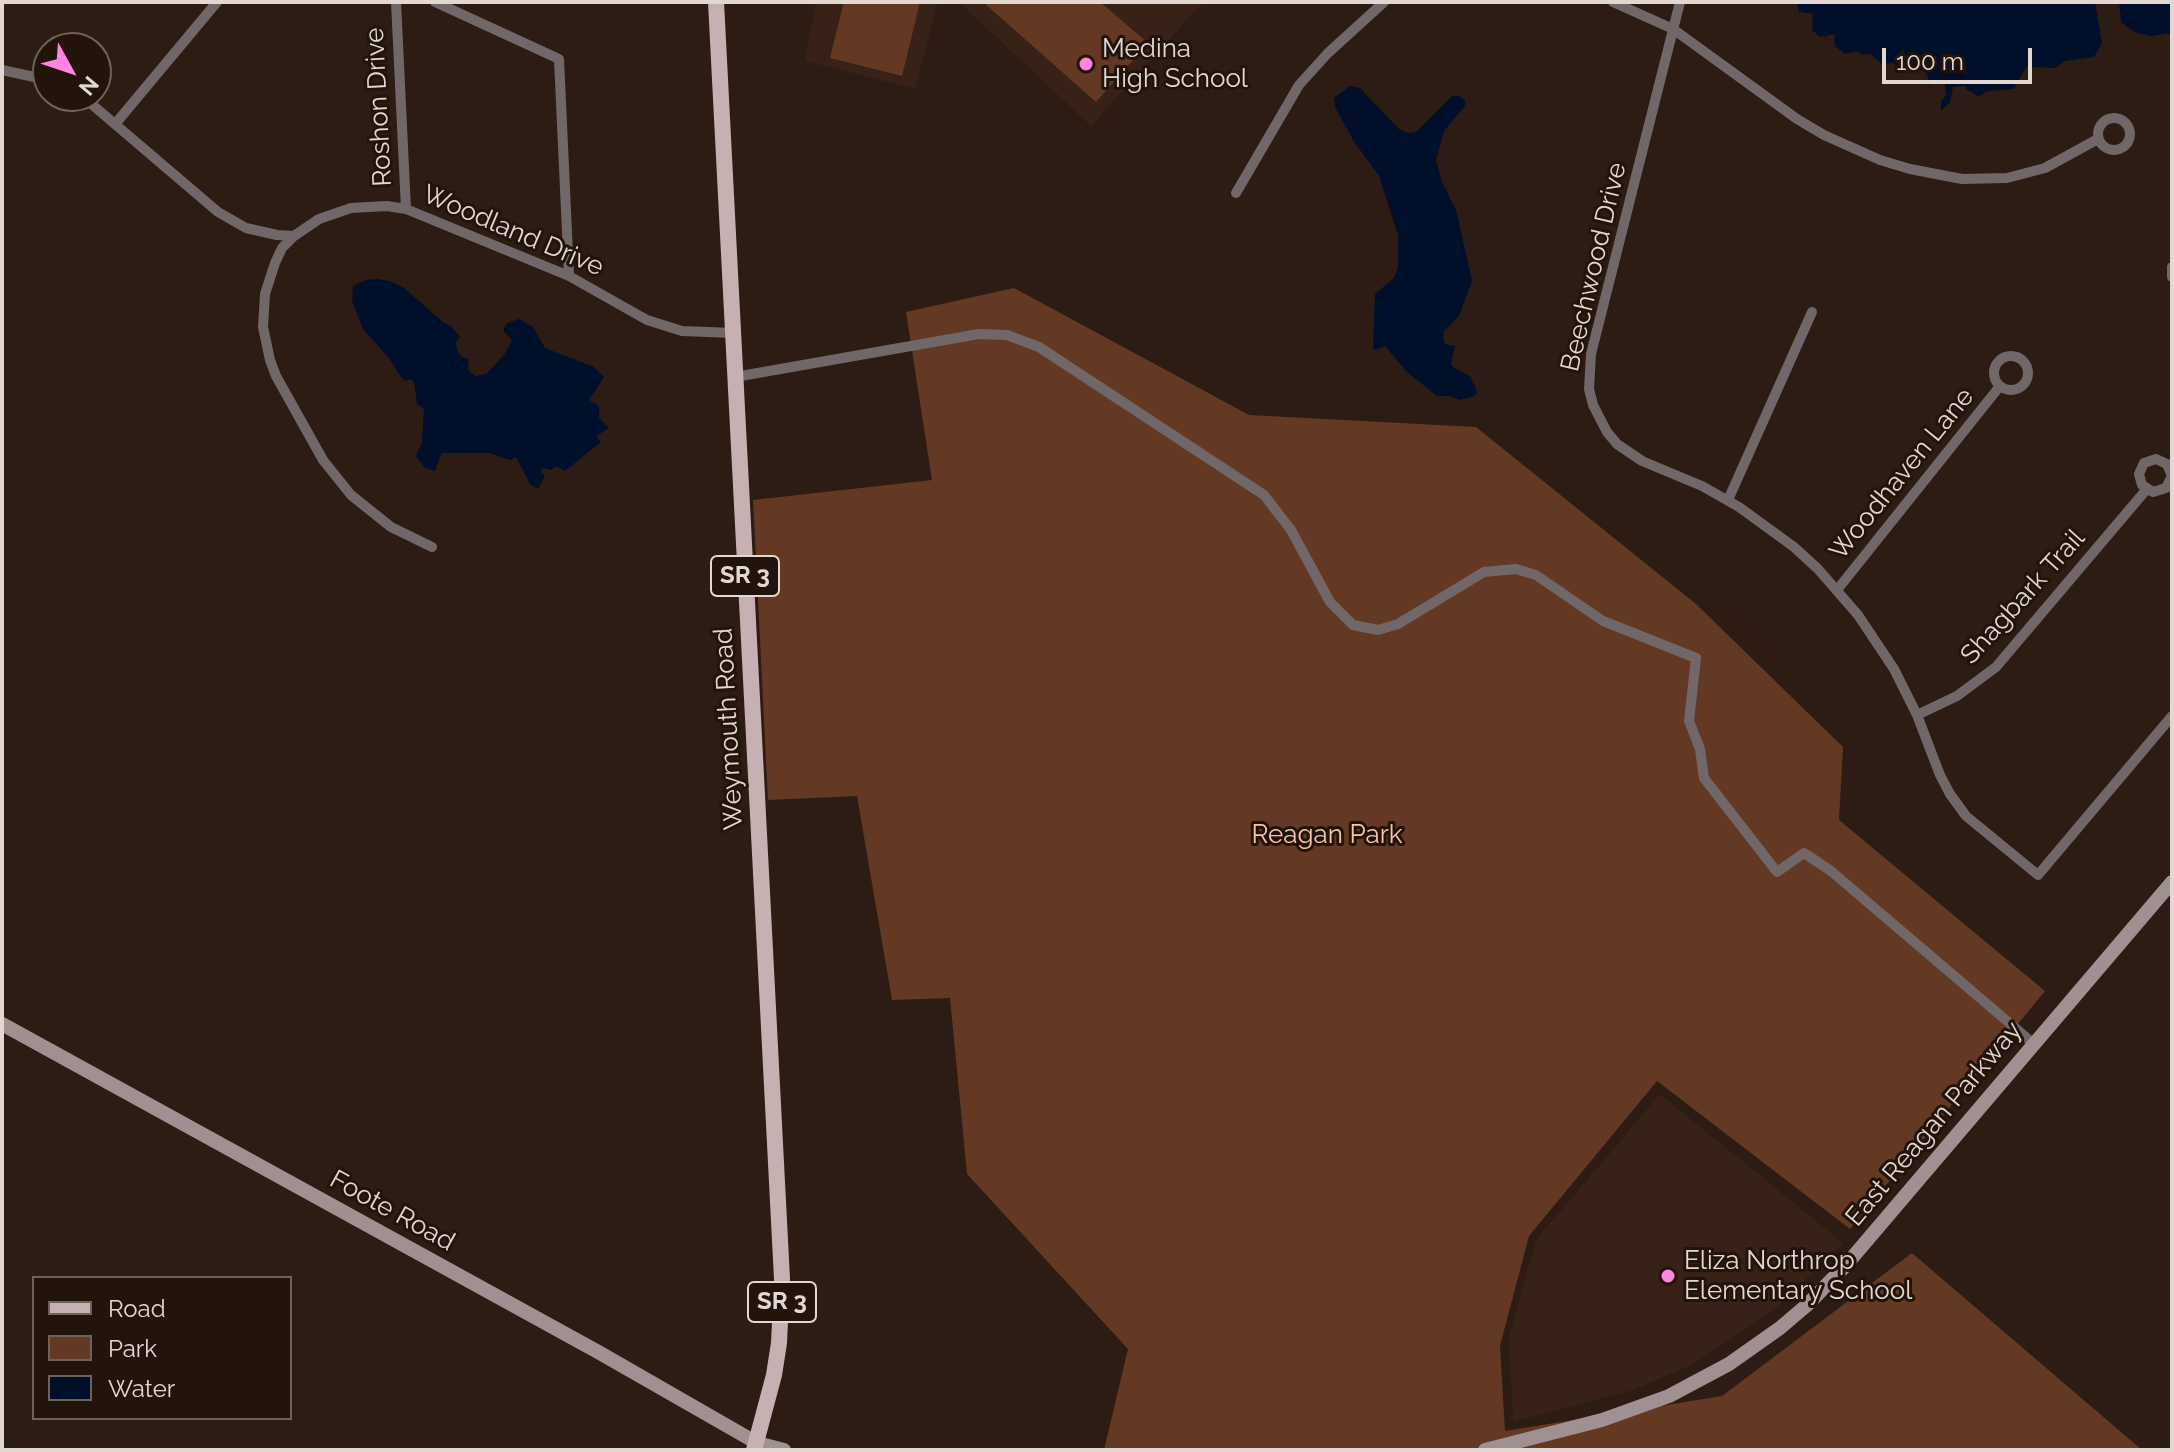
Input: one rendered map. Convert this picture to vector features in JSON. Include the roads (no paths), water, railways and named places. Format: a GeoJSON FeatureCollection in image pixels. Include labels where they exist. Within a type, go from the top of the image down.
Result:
{"type":"FeatureCollection","features":[{"type":"Feature","properties":{"kind":"main road","name":"Weymouth Road"},"geometry":{"type":"LineString","coordinates":[[716,2],[782,1279],[774,1375],[755,1447]]}},
{"type":"Feature","properties":{"kind":"street"},"geometry":{"type":"LineString","coordinates":[[116,123],[217,2]]}},
{"type":"Feature","properties":{"kind":"street","name":"Roshon Drive"},"geometry":{"type":"LineString","coordinates":[[396,2],[406,209]]}},
{"type":"Feature","properties":{"kind":"street"},"geometry":{"type":"LineString","coordinates":[[435,2],[559,59],[569,276]]}},
{"type":"Feature","properties":{"kind":"street"},"geometry":{"type":"LineString","coordinates":[[1236,193],[1299,85],[1321,60],[1384,2]]}},
{"type":"Feature","properties":{"kind":"street"},"geometry":{"type":"LineString","coordinates":[[1613,2],[1673,29],[1797,119],[1824,135],[1866,155],[1910,169],[1962,179],[2007,178],[2045,168],[2098,139]]}},
{"type":"Feature","properties":{"kind":"street","name":"Beechwood Drive"},"geometry":{"type":"LineString","coordinates":[[1680,2],[1591,354],[1589,389],[1599,420],[1607,432],[1628,453],[1728,500],[1794,547],[1837,590],[1877,641],[1917,715],[1940,775],[1962,811],[2038,875],[2172,716]]}},
{"type":"Feature","properties":{"kind":"street"},"geometry":{"type":"LineString","coordinates":[[2,70],[32,77]]}},
{"type":"Feature","properties":{"kind":"street"},"geometry":{"type":"LineString","coordinates":[[102,112],[231,221],[261,233],[294,236]]}},
{"type":"Feature","properties":{"kind":"street","name":"Woodland Drive"},"geometry":{"type":"LineString","coordinates":[[294,236],[319,219],[351,208],[387,206],[406,209],[569,276],[665,327],[682,331],[733,333]]}},
{"type":"Feature","properties":{"kind":"street"},"geometry":{"type":"LineString","coordinates":[[261,233],[273,249],[275,263]]}},
{"type":"Feature","properties":{"kind":"street"},"geometry":{"type":"LineString","coordinates":[[294,236],[282,248],[265,294],[263,327],[276,376],[323,460],[351,495],[391,527],[432,547]]}},
{"type":"Feature","properties":{"kind":"street"},"geometry":{"type":"LineString","coordinates":[[2172,267],[2172,277]]}},
{"type":"Feature","properties":{"kind":"street"},"geometry":{"type":"LineString","coordinates":[[1728,500],[1812,312]]}},
{"type":"Feature","properties":{"kind":"street"},"geometry":{"type":"LineString","coordinates":[[735,377],[979,334],[1007,335],[1039,347],[1264,495],[1291,530],[1330,602],[1359,628],[1378,630],[1398,624],[1484,572],[1516,569],[1536,575],[1567,601],[1603,621],[1696,658],[1689,721],[1700,749],[1704,778],[1777,872],[1804,853],[1831,871],[2034,1044]]}},
{"type":"Feature","properties":{"kind":"street","name":"Woodhaven Lane"},"geometry":{"type":"LineString","coordinates":[[1837,590],[2000,386]]}},
{"type":"Feature","properties":{"kind":"street","name":"Shagbark Trail"},"geometry":{"type":"LineString","coordinates":[[2156,459],[2167,464],[2172,476],[2170,483],[2160,492],[2146,490],[2139,480],[2144,463],[2156,459]]}},
{"type":"Feature","properties":{"kind":"street","name":"Shagbark Trail"},"geometry":{"type":"LineString","coordinates":[[1917,715],[1957,696],[1996,667],[2146,490]]}},
{"type":"Feature","properties":{"kind":"street","name":"East Reagan Parkway"},"geometry":{"type":"LineString","coordinates":[[1485,1450],[1636,1409],[1701,1380],[1759,1344],[1807,1305],[1839,1272],[2172,882]]}},
{"type":"Feature","properties":{"kind":"street","name":"Foote Road"},"geometry":{"type":"LineString","coordinates":[[2,1024],[571,1338],[755,1447]]}},
{"type":"Feature","properties":{"kind":"street"},"geometry":{"type":"LineString","coordinates":[[755,1447],[784,1450]]}},
{"type":"Feature","properties":{"kind":"water"},"geometry":{"type":"Polygon","coordinates":[[[1797,2],[2095,2],[2102,43],[2094,57],[2065,61],[2056,68],[2026,67],[2014,89],[1988,91],[1978,96],[1966,86],[1953,87],[1950,102],[1941,111],[1941,101],[1946,95],[1945,85],[1933,81],[1930,87],[1923,70],[1900,69],[1893,63],[1882,64],[1870,54],[1862,55],[1858,51],[1845,54],[1835,46],[1834,34],[1820,37],[1812,30],[1813,14],[1799,12],[1797,2]]]}},
{"type":"Feature","properties":{"kind":"water"},"geometry":{"type":"Polygon","coordinates":[[[2119,2],[2172,2],[2172,33],[2151,36],[2134,32],[2121,22],[2119,2]]]}},
{"type":"Feature","properties":{"kind":"water"},"geometry":{"type":"Polygon","coordinates":[[[1350,86],[1360,88],[1399,129],[1408,133],[1416,132],[1452,96],[1465,100],[1465,106],[1444,131],[1436,161],[1456,210],[1472,281],[1459,316],[1444,331],[1443,338],[1445,344],[1455,346],[1451,364],[1470,376],[1477,391],[1475,396],[1460,400],[1437,396],[1407,372],[1385,346],[1373,349],[1375,294],[1394,278],[1398,268],[1398,235],[1379,176],[1353,140],[1335,107],[1334,98],[1350,86]]]}},
{"type":"Feature","properties":{"kind":"water"},"geometry":{"type":"Polygon","coordinates":[[[377,279],[403,287],[451,326],[460,337],[456,342],[457,350],[462,357],[469,359],[468,370],[475,376],[486,374],[504,355],[512,340],[503,330],[507,323],[519,319],[533,327],[545,348],[594,367],[604,377],[589,400],[599,406],[599,418],[609,428],[598,435],[601,442],[565,471],[556,466],[551,470],[543,468],[541,472],[545,476],[538,489],[530,484],[516,457],[510,460],[489,453],[442,453],[435,471],[425,468],[416,456],[422,442],[424,409],[417,404],[414,382],[401,377],[363,329],[352,301],[353,286],[377,279]]]}},
{"type":"Feature","properties":{"kind":"place","name":"Medina High School"},"geometry":{"type":"Point","coordinates":[1086,64]}},
{"type":"Feature","properties":{"kind":"place","name":"Eliza Northrop Elementary School"},"geometry":{"type":"Point","coordinates":[1668,1276]}},
{"type":"Feature","properties":{"kind":"park label","name":"Reagan Park"},"geometry":{"type":"Point","coordinates":[1327,835]}}]}
